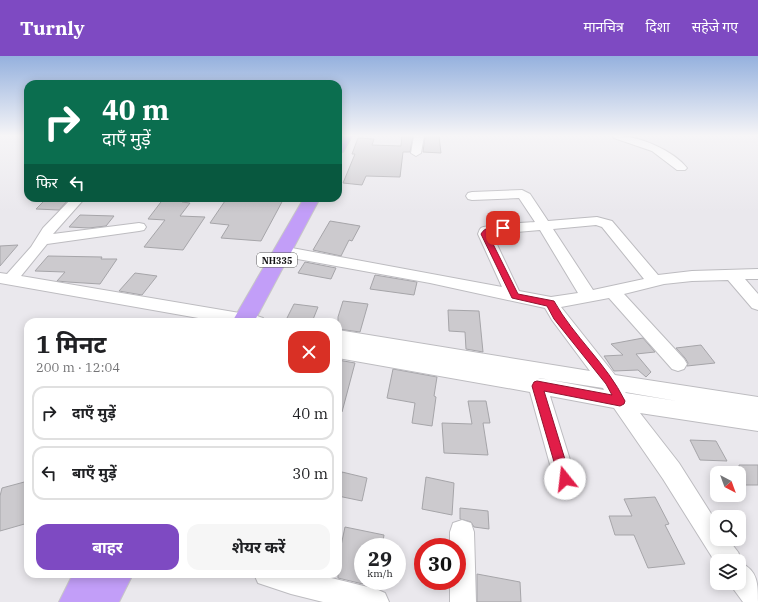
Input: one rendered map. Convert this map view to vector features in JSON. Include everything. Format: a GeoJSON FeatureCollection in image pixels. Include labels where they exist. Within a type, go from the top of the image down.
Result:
{"type":"FeatureCollection","features":[{"type":"Feature","properties":{"kind":"highway","name":"NH335"},"geometry":{"type":"LineString","coordinates":[[249,318],[281,251],[310,202]]}},
{"type":"Feature","properties":{"kind":"highway"},"geometry":{"type":"LineString","coordinates":[[76,602],[90,578]]}},
{"type":"Feature","properties":{"kind":"highway"},"geometry":{"type":"LineString","coordinates":[[101,602],[114,578]]}},
{"type":"Feature","properties":{"kind":"street"},"geometry":{"type":"LineString","coordinates":[[672,161],[681,168]]}},
{"type":"Feature","properties":{"kind":"street"},"geometry":{"type":"LineString","coordinates":[[472,196],[522,194],[529,200],[589,297]]}},
{"type":"Feature","properties":{"kind":"street"},"geometry":{"type":"LineString","coordinates":[[5,279],[75,202]]}},
{"type":"Feature","properties":{"kind":"street"},"geometry":{"type":"LineString","coordinates":[[514,296],[485,234],[486,231],[544,224],[597,221],[603,222],[607,224],[654,281]]}},
{"type":"Feature","properties":{"kind":"street"},"geometry":{"type":"LineString","coordinates":[[42,240],[139,226]]}},
{"type":"Feature","properties":{"kind":"street"},"geometry":{"type":"LineString","coordinates":[[281,251],[430,278],[550,303],[613,292],[664,279],[692,276],[758,274]]}},
{"type":"Feature","properties":{"kind":"street"},"geometry":{"type":"LineString","coordinates":[[732,275],[758,304]]}},
{"type":"Feature","properties":{"kind":"street"},"geometry":{"type":"LineString","coordinates":[[5,279],[231,318]]}},
{"type":"Feature","properties":{"kind":"street"},"geometry":{"type":"LineString","coordinates":[[613,292],[678,364]]}},
{"type":"Feature","properties":{"kind":"street"},"geometry":{"type":"LineString","coordinates":[[550,303],[558,316],[615,391],[671,471],[724,554]]}},
{"type":"Feature","properties":{"kind":"street"},"geometry":{"type":"LineString","coordinates":[[342,338],[615,391],[758,422]]}},
{"type":"Feature","properties":{"kind":"street"},"geometry":{"type":"LineString","coordinates":[[342,352],[537,386],[615,391],[758,406]]}},
{"type":"Feature","properties":{"kind":"street"},"geometry":{"type":"LineString","coordinates":[[537,386],[565,479]]}},
{"type":"Feature","properties":{"kind":"street"},"geometry":{"type":"LineString","coordinates":[[462,532],[463,602]]}},
{"type":"Feature","properties":{"kind":"street"},"geometry":{"type":"LineString","coordinates":[[279,578],[376,602]]}},
{"type":"Feature","properties":{"kind":"street"},"geometry":{"type":"LineString","coordinates":[[746,585],[758,602]]}},
{"type":"Feature","properties":{"kind":"building"},"geometry":{"type":"Polygon","coordinates":[[[352,161],[402,161],[400,177],[366,176],[362,185],[343,183],[352,161]]]}},
{"type":"Feature","properties":{"kind":"building"},"geometry":{"type":"Polygon","coordinates":[[[43,202],[66,202],[59,210],[36,209],[43,202]]]}},
{"type":"Feature","properties":{"kind":"building"},"geometry":{"type":"Polygon","coordinates":[[[161,202],[190,203],[180,216],[205,217],[183,250],[144,247],[165,220],[148,219],[161,202]]]}},
{"type":"Feature","properties":{"kind":"building"},"geometry":{"type":"Polygon","coordinates":[[[224,202],[282,202],[261,241],[221,238],[229,225],[210,223],[224,202]]]}},
{"type":"Feature","properties":{"kind":"building"},"geometry":{"type":"Polygon","coordinates":[[[80,215],[114,216],[106,226],[89,228],[69,227],[80,215]]]}},
{"type":"Feature","properties":{"kind":"building"},"geometry":{"type":"Polygon","coordinates":[[[330,221],[360,226],[352,241],[349,240],[341,256],[313,250],[330,221]]]}},
{"type":"Feature","properties":{"kind":"building"},"geometry":{"type":"Polygon","coordinates":[[[18,245],[0,266],[0,246],[18,245]]]}},
{"type":"Feature","properties":{"kind":"building"},"geometry":{"type":"Polygon","coordinates":[[[48,256],[102,257],[101,259],[117,259],[100,284],[57,281],[65,272],[35,271],[48,256]]]}},
{"type":"Feature","properties":{"kind":"building"},"geometry":{"type":"Polygon","coordinates":[[[305,262],[336,268],[331,279],[298,273],[305,262]]]}},
{"type":"Feature","properties":{"kind":"building"},"geometry":{"type":"Polygon","coordinates":[[[135,273],[157,276],[142,295],[119,291],[135,273]]]}},
{"type":"Feature","properties":{"kind":"building"},"geometry":{"type":"Polygon","coordinates":[[[375,275],[417,282],[414,295],[370,289],[375,275]]]}},
{"type":"Feature","properties":{"kind":"building"},"geometry":{"type":"Polygon","coordinates":[[[343,301],[368,304],[360,332],[342,330],[342,318],[338,317],[343,301]]]}},
{"type":"Feature","properties":{"kind":"building"},"geometry":{"type":"Polygon","coordinates":[[[294,304],[318,307],[314,318],[287,318],[294,304]]]}},
{"type":"Feature","properties":{"kind":"building"},"geometry":{"type":"Polygon","coordinates":[[[448,310],[479,311],[483,352],[466,349],[465,332],[449,331],[448,310]]]}},
{"type":"Feature","properties":{"kind":"building"},"geometry":{"type":"Polygon","coordinates":[[[643,338],[655,352],[636,354],[651,372],[646,377],[638,370],[614,371],[604,356],[623,355],[611,344],[643,338]]]}},
{"type":"Feature","properties":{"kind":"building"},"geometry":{"type":"Polygon","coordinates":[[[701,345],[715,363],[687,366],[688,363],[685,358],[676,348],[701,345]]]}},
{"type":"Feature","properties":{"kind":"building"},"geometry":{"type":"Polygon","coordinates":[[[342,361],[355,363],[342,412],[342,361]]]}},
{"type":"Feature","properties":{"kind":"building"},"geometry":{"type":"Polygon","coordinates":[[[393,369],[437,377],[432,426],[412,423],[415,403],[387,398],[393,369]]]}},
{"type":"Feature","properties":{"kind":"building"},"geometry":{"type":"Polygon","coordinates":[[[468,401],[486,401],[490,423],[483,423],[488,455],[444,453],[442,423],[472,424],[468,401]]]}},
{"type":"Feature","properties":{"kind":"building"},"geometry":{"type":"Polygon","coordinates":[[[690,440],[716,441],[727,461],[700,460],[690,440]]]}},
{"type":"Feature","properties":{"kind":"building"},"geometry":{"type":"Polygon","coordinates":[[[758,465],[758,485],[746,485],[746,466],[739,466],[758,465]]]}},
{"type":"Feature","properties":{"kind":"building"},"geometry":{"type":"Polygon","coordinates":[[[342,472],[367,478],[362,501],[342,497],[342,472]]]}},
{"type":"Feature","properties":{"kind":"building"},"geometry":{"type":"Polygon","coordinates":[[[426,477],[454,483],[452,515],[422,509],[426,477]]]}},
{"type":"Feature","properties":{"kind":"building"},"geometry":{"type":"Polygon","coordinates":[[[24,482],[24,524],[0,531],[0,496],[2,488],[24,482]]]}},
{"type":"Feature","properties":{"kind":"building"},"geometry":{"type":"Polygon","coordinates":[[[655,497],[669,524],[665,525],[685,564],[648,568],[634,535],[615,535],[609,516],[632,516],[624,499],[655,497]]]}},
{"type":"Feature","properties":{"kind":"building"},"geometry":{"type":"Polygon","coordinates":[[[460,508],[488,511],[489,529],[474,527],[471,522],[460,519],[460,508]]]}},
{"type":"Feature","properties":{"kind":"building"},"geometry":{"type":"Polygon","coordinates":[[[345,527],[384,535],[384,538],[354,538],[354,582],[338,578],[342,578],[342,541],[345,527]]]}},
{"type":"Feature","properties":{"kind":"building"},"geometry":{"type":"Polygon","coordinates":[[[477,574],[520,582],[521,602],[477,602],[477,574]]]}},
{"type":"Feature","properties":{"kind":"route"},"geometry":{"type":"LineString","coordinates":[[503,228],[486,231],[485,234],[514,296],[550,303],[558,316],[613,386],[620,401],[537,386],[565,479]]}}]}
